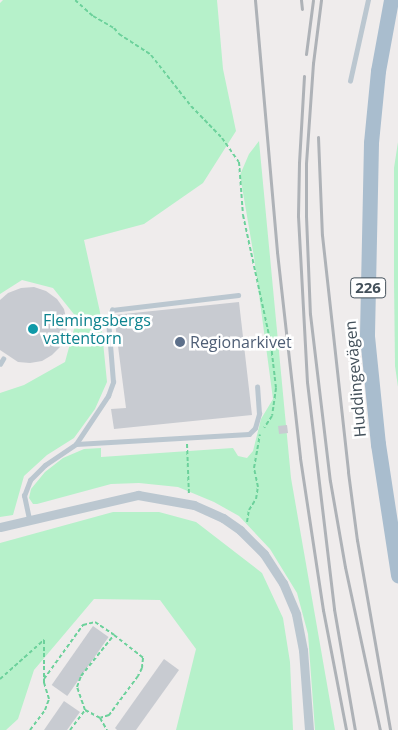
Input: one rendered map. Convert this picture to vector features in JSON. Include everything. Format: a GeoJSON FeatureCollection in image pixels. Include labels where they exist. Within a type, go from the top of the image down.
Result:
{"type":"FeatureCollection","features":[{"type":"Feature","properties":{"kind":"main road","name":"Huddingevägen"},"geometry":{"type":"LineString","coordinates":[[391,0],[378,71],[371,143],[367,336],[378,444],[398,575]]}},
{"type":"Feature","properties":{"kind":"street"},"geometry":{"type":"LineString","coordinates":[[0,526],[138,495],[194,506],[223,518],[244,533],[264,554],[283,583],[296,614],[303,650],[309,730]]}},
{"type":"Feature","properties":{"kind":"lane"},"geometry":{"type":"LineString","coordinates":[[350,81],[368,0]]}},
{"type":"Feature","properties":{"kind":"lane"},"geometry":{"type":"LineString","coordinates":[[29,519],[24,496],[30,480],[45,465],[76,444],[108,396],[113,382],[108,320],[112,310],[238,295]]}},
{"type":"Feature","properties":{"kind":"lane"},"geometry":{"type":"LineString","coordinates":[[0,364],[2,359]]}},
{"type":"Feature","properties":{"kind":"lane"},"geometry":{"type":"LineString","coordinates":[[76,444],[249,434],[255,428],[259,414],[256,387]]}},
{"type":"Feature","properties":{"kind":"path"},"geometry":{"type":"LineString","coordinates":[[74,0],[93,16],[149,53],[191,106],[222,138],[238,162],[243,215],[271,345],[276,388],[272,416],[259,440],[254,468],[258,488],[244,533]]}},
{"type":"Feature","properties":{"kind":"path"},"geometry":{"type":"LineString","coordinates":[[187,451],[189,495]]}},
{"type":"Feature","properties":{"kind":"path"},"geometry":{"type":"LineString","coordinates":[[44,679],[83,625],[95,622],[114,635],[143,658],[142,668],[109,715],[100,718]]}},
{"type":"Feature","properties":{"kind":"path"},"geometry":{"type":"LineString","coordinates":[[107,730],[100,718],[85,710],[77,687],[81,676],[114,635]]}},
{"type":"Feature","properties":{"kind":"path"},"geometry":{"type":"LineString","coordinates":[[0,680],[44,640],[44,679],[50,699],[45,710],[30,730]]}},
{"type":"Feature","properties":{"kind":"path"},"geometry":{"type":"LineString","coordinates":[[70,730],[85,710]]}},
{"type":"Feature","properties":{"kind":"green space"},"geometry":{"type":"Polygon","coordinates":[[[3,0],[217,0],[223,69],[236,131],[203,183],[144,224],[84,240],[100,312],[107,382],[95,409],[74,438],[47,455],[24,476],[13,515],[0,517],[0,393],[24,385],[65,362],[77,318],[53,288],[22,280],[0,294],[0,3],[3,0]]]}},
{"type":"Feature","properties":{"kind":"green space"},"geometry":{"type":"Polygon","coordinates":[[[259,141],[291,478],[335,730],[315,730],[308,634],[297,593],[270,549],[239,516],[214,502],[178,487],[139,483],[111,484],[37,504],[33,504],[29,498],[31,489],[45,472],[63,458],[84,449],[101,448],[101,457],[233,448],[238,456],[247,458],[253,451],[261,419],[273,399],[254,257],[240,175],[249,154],[259,141]]]}},
{"type":"Feature","properties":{"kind":"green space"},"geometry":{"type":"Polygon","coordinates":[[[398,142],[398,387],[395,366],[394,168],[398,142]]]}},
{"type":"Feature","properties":{"kind":"green space"},"geometry":{"type":"Polygon","coordinates":[[[113,512],[159,512],[196,522],[262,573],[283,618],[290,662],[293,730],[176,730],[196,649],[160,600],[94,599],[34,670],[18,719],[6,730],[0,730],[0,543],[113,512]]]}},
{"type":"Feature","properties":{"kind":"building","name":"Flemingsbergs vattentorn"},"geometry":{"type":"Polygon","coordinates":[[[34,287],[46,291],[57,299],[64,309],[67,322],[66,335],[61,346],[42,361],[18,362],[0,350],[0,300],[8,293],[21,288],[34,287]]]}},
{"type":"Feature","properties":{"kind":"building","name":"Regionarkivet"},"geometry":{"type":"Polygon","coordinates":[[[239,302],[252,415],[114,429],[111,409],[126,408],[114,315],[239,302]]]}},
{"type":"Feature","properties":{"kind":"building"},"geometry":{"type":"Polygon","coordinates":[[[287,425],[288,433],[279,434],[278,426],[287,425]]]}},
{"type":"Feature","properties":{"kind":"building"},"geometry":{"type":"Polygon","coordinates":[[[93,626],[109,637],[67,696],[52,685],[93,626]]]}},
{"type":"Feature","properties":{"kind":"building"},"geometry":{"type":"Polygon","coordinates":[[[164,659],[179,670],[136,730],[117,730],[115,728],[164,659]]]}},
{"type":"Feature","properties":{"kind":"building"},"geometry":{"type":"Polygon","coordinates":[[[64,701],[80,712],[67,730],[44,730],[64,701]]]}},
{"type":"Feature","properties":{"kind":"railway"},"geometry":{"type":"LineString","coordinates":[[255,0],[277,252],[300,458],[323,610],[346,730]]}},
{"type":"Feature","properties":{"kind":"railway"},"geometry":{"type":"LineString","coordinates":[[301,0],[302,9]]}},
{"type":"Feature","properties":{"kind":"railway"},"geometry":{"type":"LineString","coordinates":[[306,54],[313,0]]}},
{"type":"Feature","properties":{"kind":"railway"},"geometry":{"type":"LineString","coordinates":[[321,0],[313,63],[306,164],[310,314],[330,481],[345,567],[380,730]]}},
{"type":"Feature","properties":{"kind":"railway"},"geometry":{"type":"LineString","coordinates":[[304,76],[298,216],[307,382],[334,609],[355,730]]}},
{"type":"Feature","properties":{"kind":"railway"},"geometry":{"type":"LineString","coordinates":[[318,137],[322,235],[348,472],[357,540],[390,730]]}},
{"type":"Feature","properties":{"kind":"place","name":"Flemingsbergs vattentorn"},"geometry":{"type":"Point","coordinates":[33,329]}},
{"type":"Feature","properties":{"kind":"place","name":"Regionarkivet"},"geometry":{"type":"Point","coordinates":[180,342]}}]}
